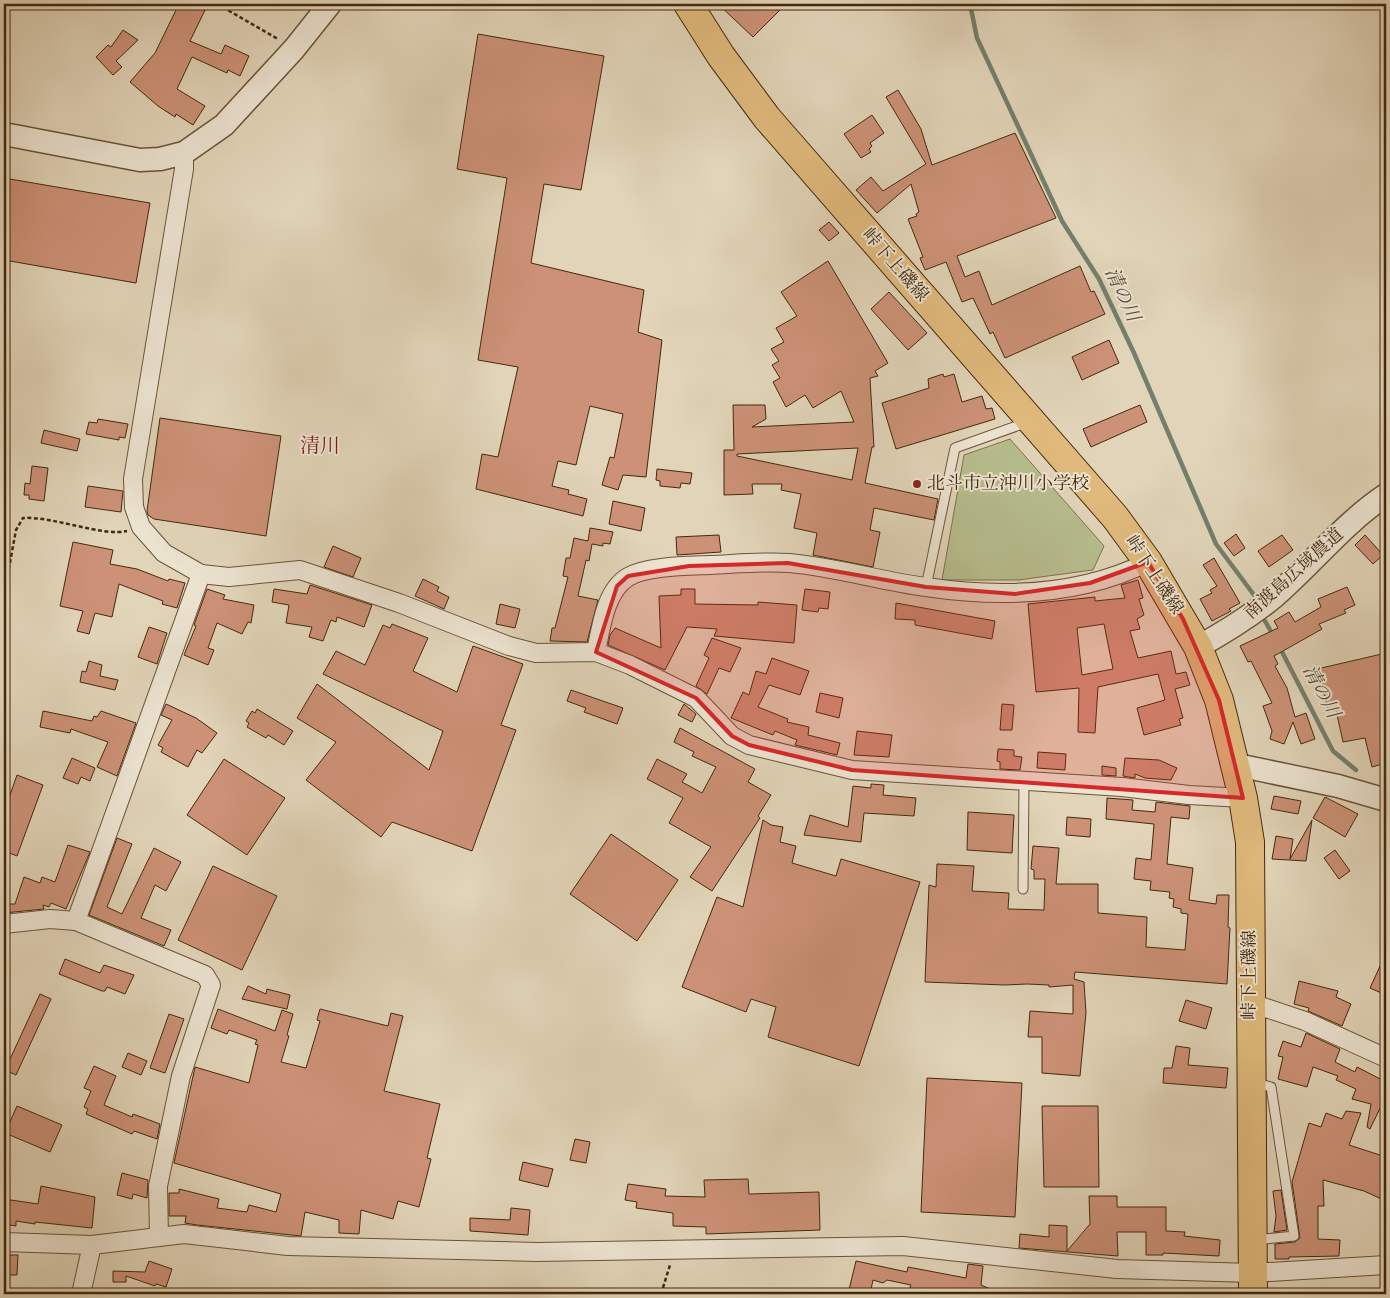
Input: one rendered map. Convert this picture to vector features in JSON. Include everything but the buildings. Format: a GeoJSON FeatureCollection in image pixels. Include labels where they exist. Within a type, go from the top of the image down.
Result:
{"type":"FeatureCollection","features":[{"type":"Feature","properties":{"kind":"main road","name":"峠下上磯線"},"geometry":{"type":"LineString","coordinates":[[688,4],[721,56],[767,118],[1115,516],[1148,562],[1198,647],[1219,700],[1237,764],[1250,842],[1252,1284]]}},
{"type":"Feature","properties":{"kind":"street"},"geometry":{"type":"LineString","coordinates":[[4,134],[140,160],[160,159],[184,153],[224,125],[294,49],[330,4]]}},
{"type":"Feature","properties":{"kind":"street"},"geometry":{"type":"LineString","coordinates":[[184,153],[184,169],[133,479],[134,508],[140,527],[164,553],[201,574],[229,577],[300,570],[398,603],[509,646],[536,654],[596,652],[630,665],[696,698],[732,736],[749,745],[852,770],[1122,787],[1189,795],[1243,798]]}},
{"type":"Feature","properties":{"kind":"street","name":"南渡島広域農道"},"geometry":{"type":"LineString","coordinates":[[1198,647],[1237,625],[1274,596],[1364,510],[1386,496]]}},
{"type":"Feature","properties":{"kind":"street"},"geometry":{"type":"LineString","coordinates":[[596,652],[609,601],[617,586],[628,576],[650,570],[689,566],[788,563],[851,571],[926,587],[984,594],[1024,593],[1090,583],[1131,571],[1148,562]]}},
{"type":"Feature","properties":{"kind":"street"},"geometry":{"type":"LineString","coordinates":[[76,921],[201,574]]}},
{"type":"Feature","properties":{"kind":"street"},"geometry":{"type":"LineString","coordinates":[[1237,764],[1338,786],[1386,800]]}},
{"type":"Feature","properties":{"kind":"street"},"geometry":{"type":"LineString","coordinates":[[4,924],[50,919],[76,921],[205,975],[211,985],[181,1076],[158,1186],[159,1237]]}},
{"type":"Feature","properties":{"kind":"street"},"geometry":{"type":"LineString","coordinates":[[1251,1003],[1305,1021],[1386,1058]]}},
{"type":"Feature","properties":{"kind":"street"},"geometry":{"type":"LineString","coordinates":[[4,1242],[92,1245],[184,1234],[261,1243],[337,1248],[537,1252],[903,1246],[1252,1284],[1386,1266]]}},
{"type":"Feature","properties":{"kind":"street"},"geometry":{"type":"LineString","coordinates":[[81,1294],[92,1245]]}},
{"type":"Feature","properties":{"kind":"lane"},"geometry":{"type":"LineString","coordinates":[[926,587],[955,448],[1031,421]]}},
{"type":"Feature","properties":{"kind":"lane"},"geometry":{"type":"LineString","coordinates":[[1022,889],[1024,782]]}},
{"type":"Feature","properties":{"kind":"lane"},"geometry":{"type":"LineString","coordinates":[[1250,1082],[1271,1087],[1294,1236],[1252,1240]]}},
{"type":"Feature","properties":{"kind":"path"},"geometry":{"type":"LineString","coordinates":[[217,4],[294,49]]}},
{"type":"Feature","properties":{"kind":"path"},"geometry":{"type":"LineString","coordinates":[[1340,4],[1344,6],[1386,5]]}},
{"type":"Feature","properties":{"kind":"path"},"geometry":{"type":"LineString","coordinates":[[4,594],[16,530],[23,518],[35,517],[123,532],[140,527]]}},
{"type":"Feature","properties":{"kind":"path"},"geometry":{"type":"LineString","coordinates":[[661,1294],[674,1251]]}},
{"type":"Feature","properties":{"kind":"highlighted area"},"geometry":{"type":"Polygon","coordinates":[[[1148,562],[1183,619],[1219,700],[1243,798],[852,770],[749,745],[732,736],[696,698],[596,652],[617,586],[628,576],[689,566],[788,563],[926,587],[1015,594],[1090,583],[1148,562]]]}},
{"type":"Feature","properties":{"kind":"green space"},"geometry":{"type":"Polygon","coordinates":[[[1010,439],[1104,546],[1093,570],[1018,580],[942,580],[964,455],[1010,439]]]}},
{"type":"Feature","properties":{"kind":"waterway","name":"清の川"},"geometry":{"type":"LineString","coordinates":[[970,4],[977,38],[1062,221],[1099,279],[1134,353],[1216,544],[1254,595]]}},
{"type":"Feature","properties":{"kind":"waterway","name":"清の川"},"geometry":{"type":"LineString","coordinates":[[1265,621],[1274,637]]}},
{"type":"Feature","properties":{"kind":"waterway","name":"清の川"},"geometry":{"type":"LineString","coordinates":[[1280,648],[1333,751],[1356,770]]}},
{"type":"Feature","properties":{"kind":"place","name":"北斗市立沖川小学校"},"geometry":{"type":"Point","coordinates":[917,484]}},
{"type":"Feature","properties":{"kind":"district","name":"清川"},"geometry":{"type":"Point","coordinates":[320,447]}}]}
